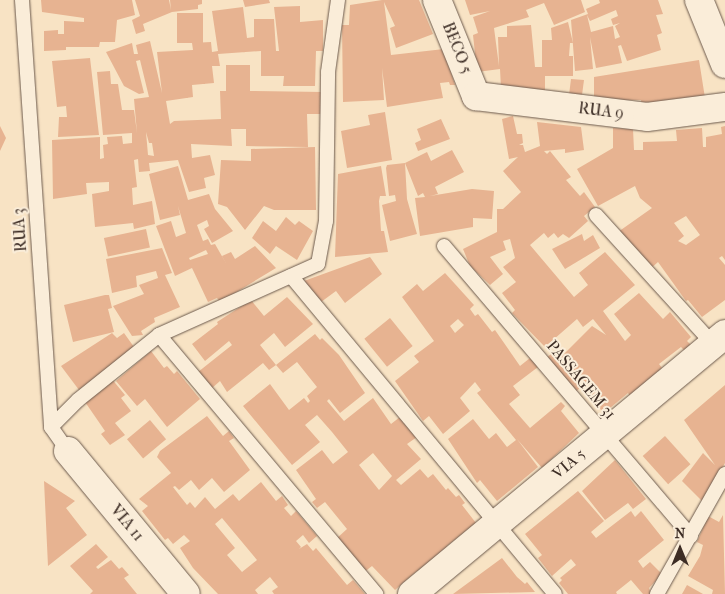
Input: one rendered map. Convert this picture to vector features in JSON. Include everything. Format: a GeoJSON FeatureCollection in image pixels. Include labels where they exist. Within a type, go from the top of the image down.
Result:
{"type":"FeatureCollection","features":[{"type":"Feature","properties":{"kind":"street","name":"BECO 5"},"geometry":{"type":"LineString","coordinates":[[437,0],[476,96]]}},
{"type":"Feature","properties":{"kind":"street"},"geometry":{"type":"LineString","coordinates":[[699,0],[725,64]]}},
{"type":"Feature","properties":{"kind":"street","name":"RUA 9"},"geometry":{"type":"LineString","coordinates":[[476,96],[647,117],[725,107]]}},
{"type":"Feature","properties":{"kind":"street","name":"VIA 5"},"geometry":{"type":"LineString","coordinates":[[412,594],[719,339]]}},
{"type":"Feature","properties":{"kind":"street","name":"VIA 11"},"geometry":{"type":"LineString","coordinates":[[68,452],[186,594]]}},
{"type":"Feature","properties":{"kind":"lane","name":"RUA 3"},"geometry":{"type":"LineString","coordinates":[[22,0],[51,427]]}},
{"type":"Feature","properties":{"kind":"lane"},"geometry":{"type":"LineString","coordinates":[[68,452],[51,427],[78,400],[159,336],[318,264],[326,220],[328,72],[338,0]]}},
{"type":"Feature","properties":{"kind":"lane"},"geometry":{"type":"LineString","coordinates":[[596,215],[719,339]]}},
{"type":"Feature","properties":{"kind":"lane","name":"PASSAGEM 31"},"geometry":{"type":"LineString","coordinates":[[444,246],[691,536]]}},
{"type":"Feature","properties":{"kind":"lane"},"geometry":{"type":"LineString","coordinates":[[291,276],[555,594]]}},
{"type":"Feature","properties":{"kind":"lane"},"geometry":{"type":"LineString","coordinates":[[159,336],[376,594]]}},
{"type":"Feature","properties":{"kind":"lane"},"geometry":{"type":"LineString","coordinates":[[657,594],[725,474]]}},
{"type":"Feature","properties":{"kind":"building"},"geometry":{"type":"Polygon","coordinates":[[[41,0],[132,0],[135,15],[117,20],[115,42],[100,42],[99,47],[66,47],[66,50],[44,51],[44,31],[58,30],[58,34],[64,34],[64,21],[84,22],[84,18],[42,12],[41,0]]]}},
{"type":"Feature","properties":{"kind":"building"},"geometry":{"type":"Polygon","coordinates":[[[135,0],[169,0],[171,10],[170,0],[202,0],[202,4],[198,5],[198,9],[172,12],[143,24],[145,31],[136,34],[132,20],[140,16],[135,0]]]}},
{"type":"Feature","properties":{"kind":"building"},"geometry":{"type":"Polygon","coordinates":[[[243,0],[269,0],[270,3],[245,7],[243,0]]]}},
{"type":"Feature","properties":{"kind":"building"},"geometry":{"type":"Polygon","coordinates":[[[382,0],[419,0],[433,34],[396,48],[390,28],[395,26],[384,2],[391,55],[444,49],[455,85],[450,85],[449,82],[440,83],[443,98],[387,107],[382,68],[384,100],[343,102],[342,25],[349,25],[350,5],[382,0]]]}},
{"type":"Feature","properties":{"kind":"building"},"geometry":{"type":"Polygon","coordinates":[[[465,0],[581,0],[585,12],[554,25],[544,3],[526,10],[529,17],[494,28],[499,66],[498,37],[507,37],[507,26],[531,25],[535,67],[542,67],[542,40],[552,40],[551,28],[568,22],[573,43],[570,43],[569,56],[573,56],[573,76],[545,76],[545,91],[501,88],[500,69],[477,72],[473,35],[478,33],[473,17],[490,11],[470,15],[465,0]]]}},
{"type":"Feature","properties":{"kind":"building"},"geometry":{"type":"Polygon","coordinates":[[[599,0],[658,0],[663,14],[656,15],[662,33],[657,35],[661,50],[627,61],[621,45],[618,46],[622,63],[596,68],[590,37],[593,69],[575,71],[571,20],[588,14],[586,9],[600,3],[599,0]],[[616,10],[590,21],[587,15],[591,32],[613,26],[615,39],[620,37],[615,26],[620,23],[613,25],[611,19],[618,16],[616,10]]]}},
{"type":"Feature","properties":{"kind":"building"},"geometry":{"type":"Polygon","coordinates":[[[300,6],[300,22],[323,20],[323,51],[316,51],[315,86],[283,86],[284,76],[261,76],[261,51],[218,54],[220,66],[212,66],[214,83],[192,85],[193,97],[166,101],[170,124],[174,121],[221,119],[220,91],[226,91],[226,65],[250,65],[250,91],[323,92],[322,114],[307,114],[308,147],[246,146],[246,129],[231,129],[232,146],[191,144],[192,158],[210,155],[215,175],[204,178],[206,188],[189,192],[178,160],[149,163],[150,171],[139,172],[138,159],[134,160],[137,187],[132,188],[133,205],[152,201],[155,224],[134,229],[133,223],[95,227],[92,194],[109,191],[109,182],[86,183],[87,194],[53,199],[52,140],[100,137],[100,159],[104,158],[103,145],[108,144],[107,137],[122,136],[123,144],[132,143],[132,133],[103,135],[97,72],[110,71],[111,84],[118,84],[122,110],[134,110],[137,133],[134,99],[149,97],[140,60],[136,61],[144,93],[139,94],[124,86],[106,52],[132,43],[134,54],[138,54],[136,45],[150,41],[162,93],[157,52],[193,50],[192,43],[211,42],[212,52],[218,51],[212,11],[243,7],[247,38],[254,37],[254,19],[274,19],[276,51],[279,51],[274,7],[300,6]],[[146,132],[148,155],[154,156],[152,143],[149,143],[146,132]]]}},
{"type":"Feature","properties":{"kind":"building"},"geometry":{"type":"Polygon","coordinates":[[[177,13],[203,13],[203,43],[177,43],[177,13]]]}},
{"type":"Feature","properties":{"kind":"building"},"geometry":{"type":"Polygon","coordinates":[[[90,58],[99,135],[58,137],[59,117],[67,117],[66,106],[57,107],[52,61],[90,58]]]}},
{"type":"Feature","properties":{"kind":"building"},"geometry":{"type":"Polygon","coordinates":[[[699,60],[705,98],[642,107],[641,100],[594,100],[594,77],[699,60]]]}},
{"type":"Feature","properties":{"kind":"building"},"geometry":{"type":"Polygon","coordinates":[[[571,79],[584,80],[582,95],[569,95],[571,79]]]}},
{"type":"Feature","properties":{"kind":"building"},"geometry":{"type":"Polygon","coordinates":[[[385,112],[392,160],[347,168],[341,131],[370,125],[368,115],[385,112]]]}},
{"type":"Feature","properties":{"kind":"building"},"geometry":{"type":"Polygon","coordinates":[[[513,116],[517,134],[522,134],[523,143],[519,145],[523,145],[525,152],[540,146],[537,122],[581,127],[584,150],[565,153],[565,149],[544,151],[547,154],[550,151],[571,177],[566,180],[580,196],[584,192],[595,207],[584,216],[588,221],[569,238],[563,234],[558,238],[554,233],[548,238],[544,233],[530,245],[574,297],[588,285],[579,273],[605,252],[635,285],[603,311],[625,341],[631,335],[614,314],[639,293],[663,319],[670,312],[691,337],[687,341],[691,345],[684,350],[681,347],[659,364],[662,368],[630,396],[628,393],[604,413],[580,388],[573,394],[544,360],[558,348],[563,355],[592,326],[606,335],[593,319],[583,327],[577,319],[545,347],[512,313],[515,310],[502,293],[516,282],[503,267],[515,258],[510,239],[503,241],[506,250],[490,257],[503,274],[490,285],[470,266],[463,249],[497,232],[497,209],[503,209],[521,192],[503,171],[518,157],[509,159],[502,119],[513,116]]]}},
{"type":"Feature","properties":{"kind":"building"},"geometry":{"type":"Polygon","coordinates":[[[441,119],[450,139],[418,151],[415,143],[421,140],[417,129],[441,119]]]}},
{"type":"Feature","properties":{"kind":"building"},"geometry":{"type":"Polygon","coordinates":[[[0,126],[6,138],[0,151],[0,126]]]}},
{"type":"Feature","properties":{"kind":"building"},"geometry":{"type":"Polygon","coordinates":[[[725,126],[725,260],[722,256],[719,258],[725,265],[725,300],[702,317],[688,300],[686,301],[658,262],[648,271],[618,232],[652,208],[640,198],[635,186],[598,206],[577,169],[613,148],[613,128],[633,129],[634,150],[643,150],[643,142],[677,141],[676,130],[702,128],[703,147],[706,147],[706,137],[722,134],[721,127],[725,126]],[[686,216],[674,223],[684,236],[678,241],[686,245],[700,235],[686,216]]]}},
{"type":"Feature","properties":{"kind":"building"},"geometry":{"type":"Polygon","coordinates":[[[315,147],[316,210],[274,210],[264,206],[245,230],[227,207],[218,204],[221,160],[251,161],[251,149],[315,147]]]}},
{"type":"Feature","properties":{"kind":"building"},"geometry":{"type":"Polygon","coordinates":[[[452,150],[464,172],[435,187],[438,194],[430,196],[472,189],[494,191],[492,219],[473,218],[473,227],[420,236],[415,198],[425,197],[423,193],[418,196],[405,163],[427,152],[431,161],[452,150]]]}},
{"type":"Feature","properties":{"kind":"building"},"geometry":{"type":"Polygon","coordinates":[[[405,163],[407,199],[417,234],[390,241],[382,205],[396,201],[395,195],[389,196],[386,168],[387,165],[405,163]]]}},
{"type":"Feature","properties":{"kind":"building"},"geometry":{"type":"Polygon","coordinates":[[[178,166],[188,200],[209,194],[215,209],[233,231],[212,243],[204,229],[209,226],[207,220],[197,225],[203,241],[208,239],[211,245],[215,244],[227,265],[222,256],[231,252],[235,259],[255,246],[276,268],[220,302],[217,298],[208,302],[192,268],[175,276],[156,226],[171,221],[176,237],[186,233],[178,206],[180,215],[160,220],[149,174],[178,166]],[[206,250],[189,258],[190,260],[208,254],[206,250]]]}},
{"type":"Feature","properties":{"kind":"building"},"geometry":{"type":"Polygon","coordinates":[[[381,166],[386,196],[380,196],[379,201],[381,231],[384,231],[388,252],[335,257],[338,174],[381,166]]]}},
{"type":"Feature","properties":{"kind":"building"},"geometry":{"type":"Polygon","coordinates":[[[286,217],[295,225],[299,221],[313,231],[297,260],[276,246],[270,254],[252,238],[263,221],[276,231],[286,217]]]}},
{"type":"Feature","properties":{"kind":"building"},"geometry":{"type":"Polygon","coordinates":[[[146,229],[150,248],[108,257],[104,238],[146,229]]]}},
{"type":"Feature","properties":{"kind":"building"},"geometry":{"type":"Polygon","coordinates":[[[582,234],[584,241],[593,235],[600,248],[565,269],[552,249],[582,234]]]}},
{"type":"Feature","properties":{"kind":"building"},"geometry":{"type":"Polygon","coordinates":[[[162,248],[172,273],[165,275],[180,307],[154,318],[155,322],[141,331],[143,335],[132,336],[113,306],[144,294],[139,285],[158,278],[156,271],[136,276],[137,287],[112,293],[106,259],[162,248]]]}},
{"type":"Feature","properties":{"kind":"building"},"geometry":{"type":"Polygon","coordinates":[[[370,257],[382,274],[345,303],[336,291],[321,302],[304,281],[370,257]]]}},
{"type":"Feature","properties":{"kind":"building"},"geometry":{"type":"Polygon","coordinates":[[[445,273],[474,305],[470,309],[475,316],[478,314],[492,332],[495,330],[520,366],[530,358],[538,367],[513,386],[520,395],[509,404],[530,428],[561,402],[565,406],[561,411],[579,433],[542,468],[517,439],[538,467],[497,501],[480,480],[477,483],[448,439],[473,419],[489,439],[496,433],[507,447],[516,440],[477,393],[481,390],[475,382],[460,398],[470,411],[443,434],[429,416],[423,421],[395,381],[419,362],[414,356],[434,341],[402,297],[417,284],[423,291],[445,273]],[[458,319],[450,326],[455,333],[464,325],[458,319]]]}},
{"type":"Feature","properties":{"kind":"building"},"geometry":{"type":"Polygon","coordinates":[[[109,295],[112,308],[108,309],[114,332],[73,342],[64,305],[109,295]]]}},
{"type":"Feature","properties":{"kind":"building"},"geometry":{"type":"Polygon","coordinates":[[[287,297],[313,324],[285,347],[274,333],[260,345],[276,365],[269,370],[263,363],[227,392],[220,381],[211,389],[198,372],[232,345],[229,341],[205,361],[192,344],[218,324],[217,322],[251,300],[264,316],[287,297]]]}},
{"type":"Feature","properties":{"kind":"building"},"geometry":{"type":"Polygon","coordinates":[[[390,318],[413,346],[387,367],[364,339],[390,318]]]}},
{"type":"Feature","properties":{"kind":"building"},"geometry":{"type":"Polygon","coordinates":[[[112,333],[117,338],[124,333],[134,347],[79,390],[61,366],[112,333]]]}},
{"type":"Feature","properties":{"kind":"building"},"geometry":{"type":"Polygon","coordinates":[[[315,334],[320,340],[322,338],[339,355],[365,393],[340,413],[329,399],[327,401],[344,421],[373,398],[391,424],[400,417],[417,437],[407,444],[421,459],[396,480],[401,485],[420,469],[428,478],[433,474],[446,490],[448,488],[456,497],[459,495],[465,503],[462,505],[476,523],[447,546],[450,551],[421,575],[417,571],[395,590],[372,566],[363,573],[336,539],[347,529],[325,502],[317,508],[312,502],[316,499],[296,470],[322,450],[333,464],[348,452],[317,415],[305,425],[320,442],[292,465],[243,406],[270,384],[289,410],[304,398],[308,403],[310,401],[307,396],[317,387],[297,362],[283,373],[276,365],[315,334]],[[373,453],[359,465],[379,490],[392,476],[373,453]]]}},
{"type":"Feature","properties":{"kind":"building"},"geometry":{"type":"Polygon","coordinates":[[[151,351],[164,368],[167,366],[174,374],[177,371],[200,399],[167,427],[145,399],[137,406],[116,381],[151,351]]]}},
{"type":"Feature","properties":{"kind":"building"},"geometry":{"type":"Polygon","coordinates":[[[111,378],[125,395],[121,398],[131,411],[115,423],[125,435],[110,445],[101,434],[105,431],[83,399],[111,378]]]}},
{"type":"Feature","properties":{"kind":"building"},"geometry":{"type":"Polygon","coordinates":[[[725,385],[725,463],[703,502],[682,481],[703,453],[715,465],[684,420],[725,385]]]}},
{"type":"Feature","properties":{"kind":"building"},"geometry":{"type":"Polygon","coordinates":[[[207,416],[223,436],[229,431],[234,438],[229,441],[250,470],[224,492],[212,478],[199,490],[191,480],[179,490],[175,486],[173,487],[187,505],[190,502],[195,508],[205,497],[215,509],[233,494],[239,501],[261,482],[276,501],[282,496],[288,505],[284,508],[291,516],[296,511],[317,536],[309,543],[303,535],[296,541],[301,547],[299,549],[307,544],[313,551],[316,548],[347,585],[353,580],[365,594],[274,594],[272,591],[278,587],[270,577],[255,590],[258,594],[218,594],[193,568],[180,548],[190,541],[184,535],[173,544],[168,538],[165,540],[142,511],[148,506],[139,499],[171,473],[157,457],[160,451],[207,416]],[[222,518],[215,524],[235,548],[227,555],[242,572],[257,560],[222,518]]]}},
{"type":"Feature","properties":{"kind":"building"},"geometry":{"type":"Polygon","coordinates":[[[150,420],[166,439],[143,458],[127,439],[150,420]]]}},
{"type":"Feature","properties":{"kind":"building"},"geometry":{"type":"Polygon","coordinates":[[[665,436],[690,464],[668,484],[643,456],[665,436]]]}},
{"type":"Feature","properties":{"kind":"building"},"geometry":{"type":"Polygon","coordinates":[[[615,460],[646,499],[633,509],[628,503],[605,520],[582,491],[615,460]]]}},
{"type":"Feature","properties":{"kind":"building"},"geometry":{"type":"Polygon","coordinates":[[[44,481],[75,501],[66,508],[87,535],[48,566],[44,481]]]}},
{"type":"Feature","properties":{"kind":"building"},"geometry":{"type":"Polygon","coordinates":[[[578,491],[604,521],[591,532],[596,538],[631,511],[635,517],[641,511],[664,540],[638,561],[643,568],[650,562],[662,574],[649,588],[651,594],[643,594],[631,580],[616,592],[617,594],[568,594],[559,583],[562,580],[560,578],[576,565],[571,559],[552,576],[538,558],[542,555],[525,534],[578,491]]]}},
{"type":"Feature","properties":{"kind":"building"},"geometry":{"type":"Polygon","coordinates":[[[723,515],[725,594],[712,594],[713,590],[688,576],[700,556],[703,545],[697,542],[708,516],[719,522],[723,515]]]}},
{"type":"Feature","properties":{"kind":"building"},"geometry":{"type":"Polygon","coordinates":[[[96,544],[108,557],[96,567],[98,569],[111,560],[119,569],[122,567],[129,575],[124,578],[137,594],[90,594],[93,591],[70,566],[96,544]]]}},
{"type":"Feature","properties":{"kind":"building"},"geometry":{"type":"Polygon","coordinates":[[[502,558],[517,577],[525,584],[527,582],[535,592],[453,594],[502,558]]]}},
{"type":"Feature","properties":{"kind":"building"},"geometry":{"type":"Polygon","coordinates":[[[687,585],[703,594],[682,594],[687,585]]]}}]}
